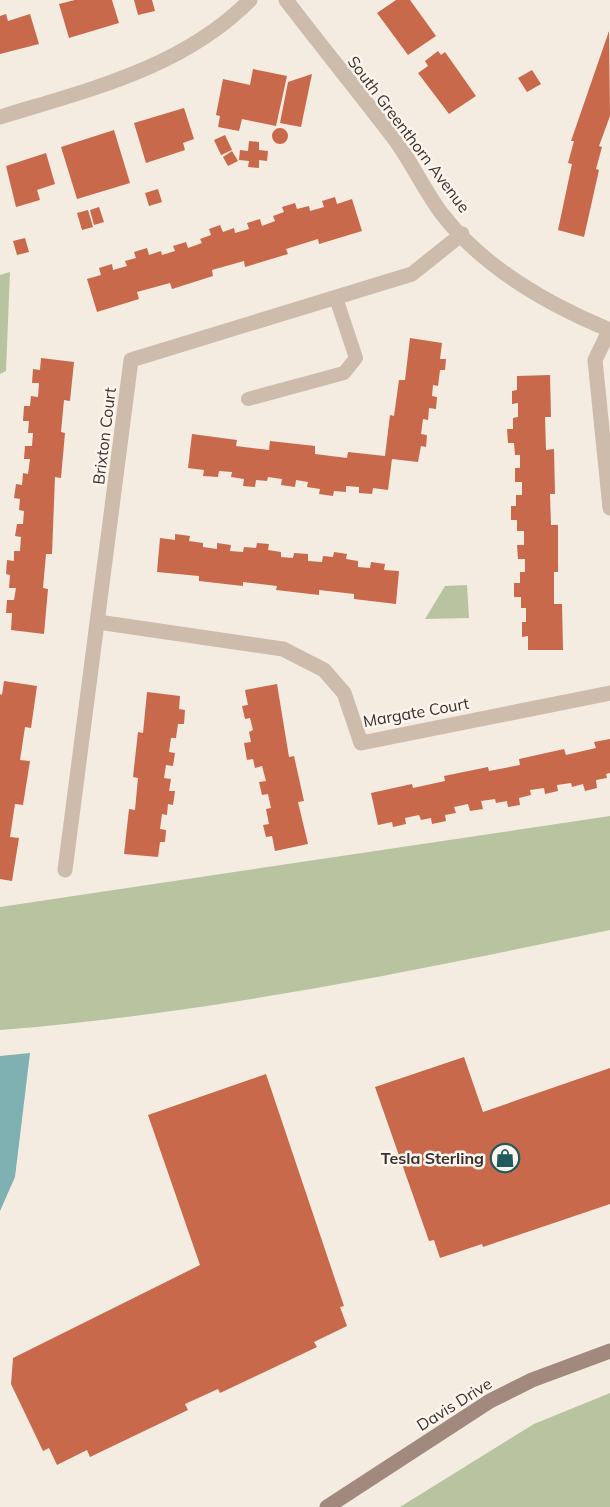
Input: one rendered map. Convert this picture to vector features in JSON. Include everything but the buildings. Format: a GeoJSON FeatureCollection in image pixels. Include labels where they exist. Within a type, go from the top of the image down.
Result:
{"type":"FeatureCollection","features":[{"type":"Feature","properties":{"kind":"main road","name":"Davis Drive"},"geometry":{"type":"LineString","coordinates":[[327,1507],[490,1401],[532,1380],[610,1351]]}},
{"type":"Feature","properties":{"kind":"street"},"geometry":{"type":"LineString","coordinates":[[0,117],[86,91],[170,60],[232,18],[250,0]]}},
{"type":"Feature","properties":{"kind":"street","name":"South Greenthorn Avenue"},"geometry":{"type":"LineString","coordinates":[[286,0],[394,139],[443,215],[484,256],[540,298],[610,330]]}},
{"type":"Feature","properties":{"kind":"street","name":"Brixton Court"},"geometry":{"type":"LineString","coordinates":[[65,870],[131,360],[412,274],[462,234]]}},
{"type":"Feature","properties":{"kind":"street"},"geometry":{"type":"LineString","coordinates":[[610,330],[595,360],[610,508]]}},
{"type":"Feature","properties":{"kind":"street","name":"Margate Court"},"geometry":{"type":"LineString","coordinates":[[98,622],[283,649],[324,670],[344,693],[361,743],[610,693]]}},
{"type":"Feature","properties":{"kind":"lane"},"geometry":{"type":"LineString","coordinates":[[248,399],[344,373],[356,358],[336,298]]}},
{"type":"Feature","properties":{"kind":"green space"},"geometry":{"type":"Polygon","coordinates":[[[10,272],[6,371],[0,374],[0,275],[10,272]]]}},
{"type":"Feature","properties":{"kind":"green space"},"geometry":{"type":"Polygon","coordinates":[[[467,585],[469,618],[425,619],[445,586],[467,585]]]}},
{"type":"Feature","properties":{"kind":"green space"},"geometry":{"type":"Polygon","coordinates":[[[610,816],[610,930],[306,990],[154,1014],[0,1030],[0,907],[610,816]]]}},
{"type":"Feature","properties":{"kind":"green space"},"geometry":{"type":"Polygon","coordinates":[[[610,1393],[610,1507],[400,1507],[534,1424],[610,1393]]]}},
{"type":"Feature","properties":{"kind":"water"},"geometry":{"type":"Polygon","coordinates":[[[30,1053],[15,1177],[0,1211],[0,1056],[30,1053]]]}},
{"type":"Feature","properties":{"kind":"place","name":"Tesla Sterling"},"geometry":{"type":"Point","coordinates":[505,1158]}}]}
